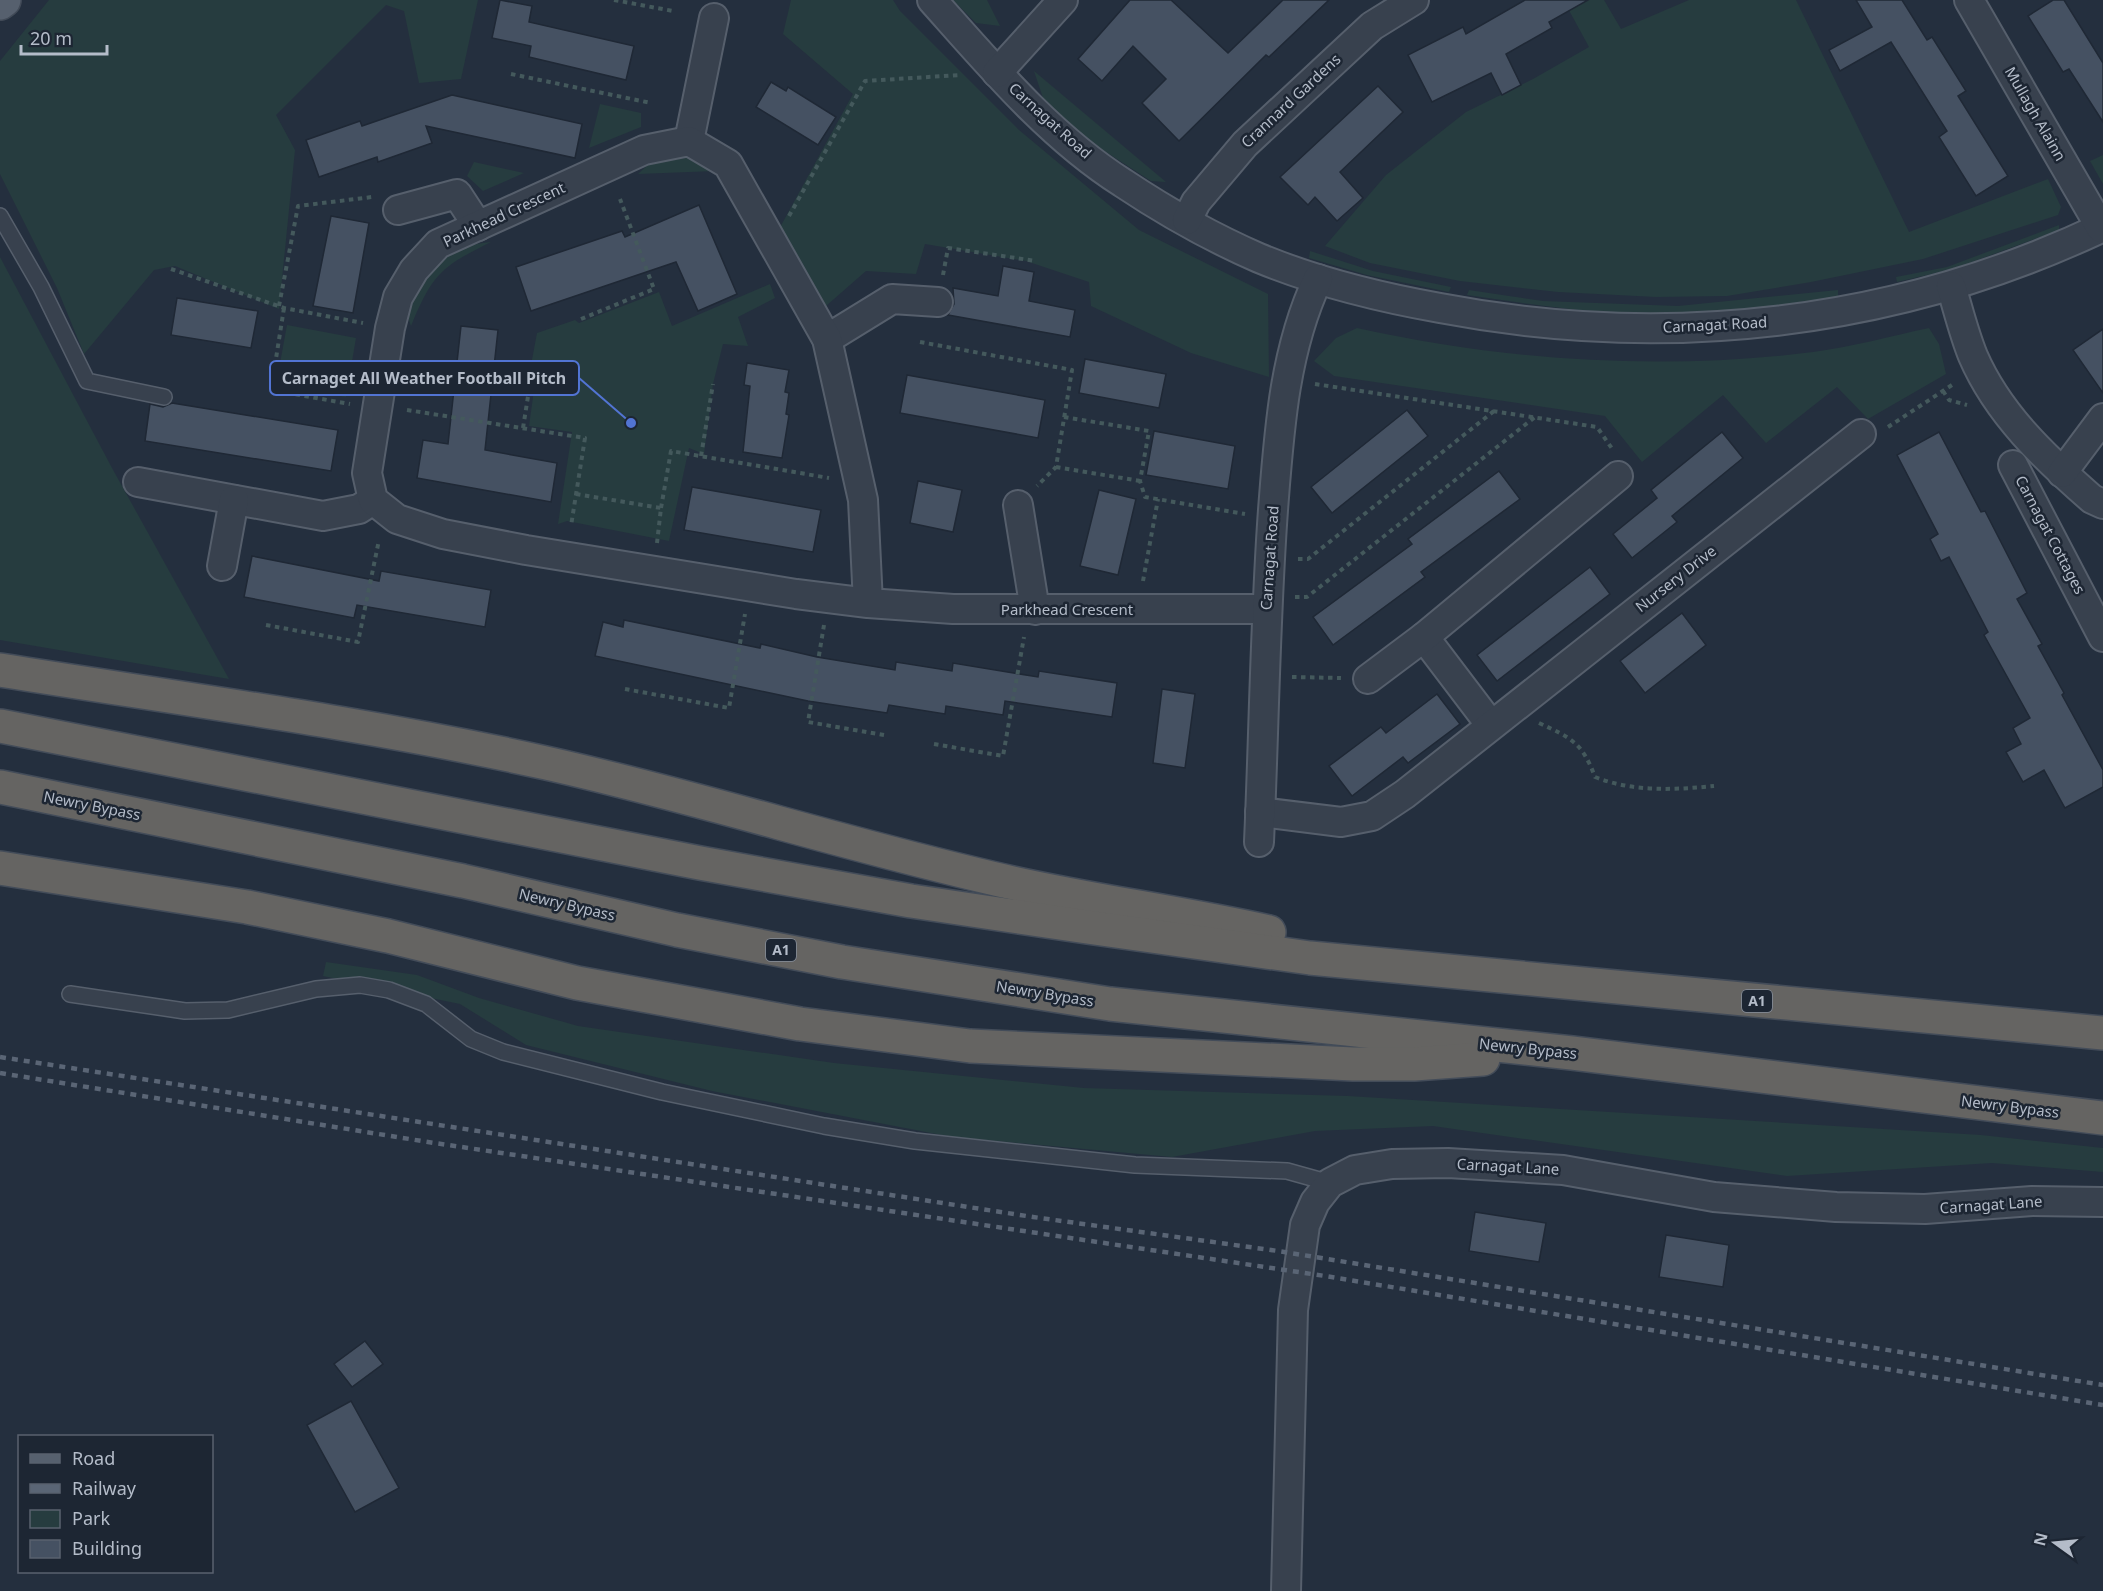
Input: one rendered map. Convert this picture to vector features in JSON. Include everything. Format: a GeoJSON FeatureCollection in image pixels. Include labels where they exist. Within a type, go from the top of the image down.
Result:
{"type":"FeatureCollection","features":[{"type":"Feature","properties":{"kind":"highway"},"geometry":{"type":"LineString","coordinates":[[0,670],[411,736],[535,761],[724,806],[868,848],[937,865],[1016,883],[1266,931],[1411,968]]}},
{"type":"Feature","properties":{"kind":"highway","name":"A1"},"geometry":{"type":"LineString","coordinates":[[0,726],[700,863],[911,900],[1239,948],[1411,968],[2103,1033]]}},
{"type":"Feature","properties":{"kind":"highway","name":"Newry Bypass"},"geometry":{"type":"LineString","coordinates":[[0,787],[463,881],[677,930],[842,962],[1110,1004],[1572,1053],[2103,1118]]}},
{"type":"Feature","properties":{"kind":"highway"},"geometry":{"type":"LineString","coordinates":[[0,868],[247,908],[388,936],[577,983],[800,1024],[970,1046],[1353,1064],[1414,1064],[1572,1053]]}},
{"type":"Feature","properties":{"kind":"street","name":"Carnagat Road"},"geometry":{"type":"LineString","coordinates":[[932,0],[983,74],[1121,182],[1258,257],[1318,279],[1388,298],[1523,323],[1625,330],[1758,324],[1887,303],[1951,286],[2058,248],[2102,228]]}},
{"type":"Feature","properties":{"kind":"street"},"geometry":{"type":"LineString","coordinates":[[983,74],[1063,0]]}},
{"type":"Feature","properties":{"kind":"street","name":"Crannard Gardens"},"geometry":{"type":"LineString","coordinates":[[1187,220],[1196,202],[1245,144],[1372,26],[1414,0]]}},
{"type":"Feature","properties":{"kind":"street","name":"Mullagh Alainn"},"geometry":{"type":"LineString","coordinates":[[1969,0],[2102,228]]}},
{"type":"Feature","properties":{"kind":"street"},"geometry":{"type":"LineString","coordinates":[[714,18],[689,141],[728,164],[827,339],[863,500],[868,603]]}},
{"type":"Feature","properties":{"kind":"street","name":"Parkhead Crescent"},"geometry":{"type":"LineString","coordinates":[[689,141],[644,150],[438,244],[414,270],[398,297],[390,328],[367,473],[373,500],[397,519],[443,534],[750,586],[868,603],[954,609],[1032,610],[1138,610],[1267,603]]}},
{"type":"Feature","properties":{"kind":"street"},"geometry":{"type":"LineString","coordinates":[[389,203],[457,194],[478,226]]}},
{"type":"Feature","properties":{"kind":"street","name":"Carnagat Road"},"geometry":{"type":"LineString","coordinates":[[1259,842],[1267,603],[1287,380],[1289,363],[1310,295],[1318,279]]}},
{"type":"Feature","properties":{"kind":"street"},"geometry":{"type":"LineString","coordinates":[[1951,286],[1979,368],[1991,392],[2025,435],[2062,473],[2092,499],[2103,504]]}},
{"type":"Feature","properties":{"kind":"street"},"geometry":{"type":"LineString","coordinates":[[827,339],[892,299],[938,302]]}},
{"type":"Feature","properties":{"kind":"street"},"geometry":{"type":"LineString","coordinates":[[2062,473],[2103,418]]}},
{"type":"Feature","properties":{"kind":"street","name":"Nursery Drive"},"geometry":{"type":"LineString","coordinates":[[1260,812],[1341,822],[1372,816],[1405,794],[1516,704],[1861,434]]}},
{"type":"Feature","properties":{"kind":"street","name":"Carnagat Cottages"},"geometry":{"type":"LineString","coordinates":[[2013,465],[2103,637]]}},
{"type":"Feature","properties":{"kind":"street"},"geometry":{"type":"LineString","coordinates":[[1368,678],[1424,637],[1618,476]]}},
{"type":"Feature","properties":{"kind":"street"},"geometry":{"type":"LineString","coordinates":[[138,482],[323,516],[359,509],[373,500]]}},
{"type":"Feature","properties":{"kind":"street"},"geometry":{"type":"LineString","coordinates":[[222,566],[234,500]]}},
{"type":"Feature","properties":{"kind":"street"},"geometry":{"type":"LineString","coordinates":[[1018,505],[1032,610]]}},
{"type":"Feature","properties":{"kind":"street"},"geometry":{"type":"LineString","coordinates":[[1424,637],[1491,724]]}},
{"type":"Feature","properties":{"kind":"street","name":"Carnagat Lane"},"geometry":{"type":"LineString","coordinates":[[1286,1591],[1293,1310],[1305,1225],[1315,1202],[1330,1183],[1354,1170],[1392,1164],[1448,1163],[1563,1170],[1714,1197],[1836,1207],[1925,1209],[2032,1201],[2103,1202]]}},
{"type":"Feature","properties":{"kind":"lane"},"geometry":{"type":"LineString","coordinates":[[0,216],[41,287],[87,381],[164,398]]}},
{"type":"Feature","properties":{"kind":"lane"},"geometry":{"type":"LineString","coordinates":[[70,994],[185,1011],[228,1010],[316,989],[360,985],[389,990],[426,1004],[471,1038],[503,1052],[662,1092],[824,1126],[927,1143],[1135,1165],[1287,1171],[1330,1183]]}},
{"type":"Feature","properties":{"kind":"path"},"geometry":{"type":"LineString","coordinates":[[614,0],[673,11]]}},
{"type":"Feature","properties":{"kind":"path"},"geometry":{"type":"LineString","coordinates":[[511,74],[651,103]]}},
{"type":"Feature","properties":{"kind":"path"},"geometry":{"type":"LineString","coordinates":[[785,222],[865,81],[983,74]]}},
{"type":"Feature","properties":{"kind":"path"},"geometry":{"type":"LineString","coordinates":[[580,319],[654,289],[620,199]]}},
{"type":"Feature","properties":{"kind":"path"},"geometry":{"type":"LineString","coordinates":[[279,306],[298,206],[389,203]]}},
{"type":"Feature","properties":{"kind":"path"},"geometry":{"type":"LineString","coordinates":[[938,302],[948,248],[1036,261]]}},
{"type":"Feature","properties":{"kind":"path"},"geometry":{"type":"LineString","coordinates":[[171,269],[285,308],[390,328]]}},
{"type":"Feature","properties":{"kind":"path"},"geometry":{"type":"LineString","coordinates":[[285,308],[271,390],[377,408]]}},
{"type":"Feature","properties":{"kind":"path"},"geometry":{"type":"LineString","coordinates":[[920,342],[1072,370],[1056,467],[1018,505]]}},
{"type":"Feature","properties":{"kind":"path"},"geometry":{"type":"LineString","coordinates":[[1861,434],[1873,437],[1979,368]]}},
{"type":"Feature","properties":{"kind":"path"},"geometry":{"type":"LineString","coordinates":[[523,428],[532,371]]}},
{"type":"Feature","properties":{"kind":"path"},"geometry":{"type":"LineString","coordinates":[[1287,380],[1597,427],[1627,470],[1618,476]]}},
{"type":"Feature","properties":{"kind":"path"},"geometry":{"type":"LineString","coordinates":[[701,456],[713,384]]}},
{"type":"Feature","properties":{"kind":"path"},"geometry":{"type":"LineString","coordinates":[[407,410],[585,438],[571,526]]}},
{"type":"Feature","properties":{"kind":"path"},"geometry":{"type":"LineString","coordinates":[[1270,560],[1308,559],[1494,411]]}},
{"type":"Feature","properties":{"kind":"path"},"geometry":{"type":"LineString","coordinates":[[1064,417],[1149,431],[1140,481],[1145,497],[1273,519]]}},
{"type":"Feature","properties":{"kind":"path"},"geometry":{"type":"LineString","coordinates":[[1267,603],[1307,597],[1536,417]]}},
{"type":"Feature","properties":{"kind":"path"},"geometry":{"type":"LineString","coordinates":[[657,543],[672,451],[829,478]]}},
{"type":"Feature","properties":{"kind":"path"},"geometry":{"type":"LineString","coordinates":[[1056,467],[1140,481]]}},
{"type":"Feature","properties":{"kind":"path"},"geometry":{"type":"LineString","coordinates":[[576,494],[661,508]]}},
{"type":"Feature","properties":{"kind":"path"},"geometry":{"type":"LineString","coordinates":[[1138,610],[1158,499]]}},
{"type":"Feature","properties":{"kind":"path"},"geometry":{"type":"LineString","coordinates":[[266,625],[358,642],[377,542],[397,519]]}},
{"type":"Feature","properties":{"kind":"path"},"geometry":{"type":"LineString","coordinates":[[625,689],[729,708],[750,586]]}},
{"type":"Feature","properties":{"kind":"path"},"geometry":{"type":"LineString","coordinates":[[828,598],[808,722],[884,735]]}},
{"type":"Feature","properties":{"kind":"path"},"geometry":{"type":"LineString","coordinates":[[934,744],[1004,756],[1032,610]]}},
{"type":"Feature","properties":{"kind":"path"},"geometry":{"type":"LineString","coordinates":[[1264,677],[1368,678]]}},
{"type":"Feature","properties":{"kind":"path"},"geometry":{"type":"LineString","coordinates":[[1516,704],[1530,719],[1564,734],[1580,746],[1595,777],[1646,789],[1714,786]]}},
{"type":"Feature","properties":{"kind":"green space"},"geometry":{"type":"Polygon","coordinates":[[[49,0],[478,0],[461,79],[419,83],[404,11],[386,5],[276,115],[295,150],[279,309],[175,266],[154,270],[84,354],[57,288],[0,174],[0,61],[49,0]]]}},
{"type":"Feature","properties":{"kind":"green space"},"geometry":{"type":"Polygon","coordinates":[[[791,0],[893,0],[900,11],[1019,130],[1139,230],[1268,294],[1269,377],[1191,353],[1091,306],[1089,282],[1026,261],[925,244],[916,274],[866,271],[818,313],[778,231],[853,94],[783,34],[791,0]]]}},
{"type":"Feature","properties":{"kind":"green space"},"geometry":{"type":"Polygon","coordinates":[[[953,0],[987,0],[1000,26],[976,23],[953,0]]]}},
{"type":"Feature","properties":{"kind":"green space"},"geometry":{"type":"Polygon","coordinates":[[[1568,0],[1604,0],[1621,29],[1689,0],[1796,0],[1909,232],[2048,179],[2061,207],[2058,215],[1923,259],[1811,282],[1727,296],[1656,297],[1558,292],[1460,281],[1370,263],[1325,246],[1386,175],[1466,112],[1533,79],[1589,47],[1565,3],[1568,0]]]}},
{"type":"Feature","properties":{"kind":"green space"},"geometry":{"type":"Polygon","coordinates":[[[1034,71],[1166,182],[1151,181],[1092,143],[1044,101],[1034,71]]]}},
{"type":"Feature","properties":{"kind":"green space"},"geometry":{"type":"Polygon","coordinates":[[[600,104],[641,113],[641,127],[589,148],[600,104]]]}},
{"type":"Feature","properties":{"kind":"green space"},"geometry":{"type":"Polygon","coordinates":[[[2103,155],[2103,184],[2090,161],[2103,155]]]}},
{"type":"Feature","properties":{"kind":"green space"},"geometry":{"type":"Polygon","coordinates":[[[693,157],[715,171],[638,174],[650,163],[693,157]]]}},
{"type":"Feature","properties":{"kind":"green space"},"geometry":{"type":"Polygon","coordinates":[[[474,162],[524,173],[483,191],[467,176],[474,162]]]}},
{"type":"Feature","properties":{"kind":"green space"},"geometry":{"type":"Polygon","coordinates":[[[2059,225],[2059,230],[1953,269],[1897,282],[1896,277],[1947,267],[2059,225]]]}},
{"type":"Feature","properties":{"kind":"green space"},"geometry":{"type":"Polygon","coordinates":[[[491,242],[460,258],[440,274],[426,294],[411,326],[407,314],[421,286],[438,264],[460,249],[491,242]]]}},
{"type":"Feature","properties":{"kind":"green space"},"geometry":{"type":"Polygon","coordinates":[[[1310,251],[1373,271],[1451,287],[1449,292],[1367,275],[1309,258],[1310,251]]]}},
{"type":"Feature","properties":{"kind":"green space"},"geometry":{"type":"Polygon","coordinates":[[[0,257],[112,468],[229,679],[0,640],[0,257]]]}},
{"type":"Feature","properties":{"kind":"green space"},"geometry":{"type":"Polygon","coordinates":[[[770,284],[775,298],[738,317],[748,346],[723,344],[713,384],[704,454],[689,448],[669,541],[567,521],[558,524],[572,432],[529,426],[537,368],[531,365],[537,333],[575,320],[579,323],[659,292],[672,326],[770,284]]]}},
{"type":"Feature","properties":{"kind":"green space"},"geometry":{"type":"Polygon","coordinates":[[[1469,290],[1543,301],[1678,306],[1838,290],[1838,297],[1726,312],[1649,314],[1588,311],[1527,304],[1467,295],[1469,290]]]}},
{"type":"Feature","properties":{"kind":"green space"},"geometry":{"type":"Polygon","coordinates":[[[287,325],[356,338],[346,397],[276,385],[287,325]]]}},
{"type":"Feature","properties":{"kind":"green space"},"geometry":{"type":"Polygon","coordinates":[[[1357,328],[1413,339],[1527,355],[1584,360],[1699,361],[1813,352],[1929,328],[1939,344],[1946,374],[1868,419],[1837,387],[1766,443],[1723,395],[1642,462],[1605,416],[1334,376],[1314,361],[1336,338],[1357,328]]]}},
{"type":"Feature","properties":{"kind":"green space"},"geometry":{"type":"Polygon","coordinates":[[[326,962],[417,975],[479,998],[578,1026],[834,1063],[1084,1088],[1348,1096],[1981,1135],[2103,1148],[2103,1172],[1992,1163],[1787,1176],[1433,1126],[1315,1131],[1172,1157],[952,1137],[712,1091],[526,1045],[460,1004],[323,976],[326,962]]]}},
{"type":"Feature","properties":{"kind":"building"},"geometry":{"type":"Polygon","coordinates":[[[500,0],[532,6],[529,22],[634,46],[626,80],[529,57],[531,46],[492,38],[500,0]]]}},
{"type":"Feature","properties":{"kind":"building"},"geometry":{"type":"Polygon","coordinates":[[[1130,0],[1171,0],[1228,53],[1283,0],[1329,0],[1269,57],[1266,55],[1179,141],[1142,103],[1166,79],[1133,46],[1102,81],[1078,59],[1130,0]]]}},
{"type":"Feature","properties":{"kind":"building"},"geometry":{"type":"Polygon","coordinates":[[[1525,0],[1588,0],[1549,22],[1552,28],[1506,54],[1521,85],[1502,95],[1491,73],[1432,102],[1408,55],[1463,27],[1466,34],[1525,0]]]}},
{"type":"Feature","properties":{"kind":"building"},"geometry":{"type":"Polygon","coordinates":[[[1856,0],[1902,0],[1927,40],[1932,37],[1966,91],[1958,96],[2008,176],[1976,196],[1939,137],[1947,131],[1891,42],[1840,71],[1829,50],[1872,27],[1856,0]]]}},
{"type":"Feature","properties":{"kind":"building"},"geometry":{"type":"Polygon","coordinates":[[[2053,0],[2064,0],[2103,63],[2103,122],[2069,69],[2063,72],[2028,16],[2053,0]]]}},
{"type":"Feature","properties":{"kind":"building"},"geometry":{"type":"Polygon","coordinates":[[[771,82],[786,91],[788,87],[836,117],[818,145],[756,107],[771,82]]]}},
{"type":"Feature","properties":{"kind":"building"},"geometry":{"type":"Polygon","coordinates":[[[1378,86],[1403,112],[1340,172],[1363,198],[1337,221],[1315,197],[1308,205],[1280,177],[1378,86]]]}},
{"type":"Feature","properties":{"kind":"building"},"geometry":{"type":"Polygon","coordinates":[[[452,95],[582,124],[575,158],[426,126],[432,143],[378,162],[377,157],[319,177],[306,140],[360,121],[362,126],[452,95]]]}},
{"type":"Feature","properties":{"kind":"building"},"geometry":{"type":"Polygon","coordinates":[[[699,205],[737,294],[698,311],[676,262],[531,311],[516,267],[622,231],[625,237],[699,205]]]}},
{"type":"Feature","properties":{"kind":"building"},"geometry":{"type":"Polygon","coordinates":[[[331,216],[369,223],[353,313],[313,306],[331,216]]]}},
{"type":"Feature","properties":{"kind":"building"},"geometry":{"type":"Polygon","coordinates":[[[1003,266],[1034,272],[1029,301],[1075,310],[1070,337],[948,315],[954,304],[953,288],[998,296],[1003,266]]]}},
{"type":"Feature","properties":{"kind":"building"},"geometry":{"type":"Polygon","coordinates":[[[177,298],[258,311],[251,348],[171,335],[177,298]]]}},
{"type":"Feature","properties":{"kind":"building"},"geometry":{"type":"Polygon","coordinates":[[[461,326],[498,330],[485,450],[557,463],[551,502],[417,478],[423,440],[448,444],[461,326]]]}},
{"type":"Feature","properties":{"kind":"building"},"geometry":{"type":"Polygon","coordinates":[[[2103,329],[2103,393],[2073,350],[2103,329]]]}},
{"type":"Feature","properties":{"kind":"building"},"geometry":{"type":"Polygon","coordinates":[[[1085,359],[1166,374],[1159,408],[1079,393],[1085,359]]]}},
{"type":"Feature","properties":{"kind":"building"},"geometry":{"type":"Polygon","coordinates":[[[747,363],[789,370],[785,392],[789,393],[786,414],[789,415],[782,458],[743,452],[750,386],[744,385],[747,363]]]}},
{"type":"Feature","properties":{"kind":"building"},"geometry":{"type":"Polygon","coordinates":[[[907,375],[1045,400],[1038,438],[900,413],[907,375]]]}},
{"type":"Feature","properties":{"kind":"building"},"geometry":{"type":"Polygon","coordinates":[[[172,403],[338,430],[331,471],[145,441],[150,404],[163,407],[172,403]]]}},
{"type":"Feature","properties":{"kind":"building"},"geometry":{"type":"Polygon","coordinates":[[[1407,410],[1428,436],[1332,513],[1311,487],[1407,410]]]}},
{"type":"Feature","properties":{"kind":"building"},"geometry":{"type":"Polygon","coordinates":[[[1154,431],[1235,446],[1228,489],[1146,475],[1154,431]]]}},
{"type":"Feature","properties":{"kind":"building"},"geometry":{"type":"Polygon","coordinates":[[[1722,432],[1743,458],[1672,516],[1677,522],[1632,558],[1613,534],[1657,498],[1651,490],[1722,432]]]}},
{"type":"Feature","properties":{"kind":"building"},"geometry":{"type":"Polygon","coordinates":[[[1939,432],[1981,512],[1985,511],[2027,593],[2017,599],[2042,644],[2038,646],[2064,693],[2062,695],[2103,770],[2103,787],[2065,808],[2044,770],[2023,782],[2006,752],[2021,744],[2013,728],[2030,718],[1984,635],[1988,632],[1949,557],[1941,561],[1930,539],[1938,534],[1897,455],[1939,432]]]}},
{"type":"Feature","properties":{"kind":"building"},"geometry":{"type":"Polygon","coordinates":[[[1499,471],[1520,499],[1421,572],[1425,577],[1333,645],[1313,617],[1412,544],[1408,539],[1499,471]]]}},
{"type":"Feature","properties":{"kind":"building"},"geometry":{"type":"Polygon","coordinates":[[[918,481],[962,490],[953,532],[910,523],[918,481]]]}},
{"type":"Feature","properties":{"kind":"building"},"geometry":{"type":"Polygon","coordinates":[[[692,487],[821,510],[813,552],[684,530],[692,487]]]}},
{"type":"Feature","properties":{"kind":"building"},"geometry":{"type":"Polygon","coordinates":[[[1099,490],[1136,499],[1118,575],[1080,566],[1099,490]]]}},
{"type":"Feature","properties":{"kind":"building"},"geometry":{"type":"Polygon","coordinates":[[[252,556],[379,581],[381,571],[491,590],[485,627],[357,605],[354,618],[244,597],[252,556]]]}},
{"type":"Feature","properties":{"kind":"building"},"geometry":{"type":"Polygon","coordinates":[[[1590,567],[1610,594],[1497,681],[1477,655],[1590,567]]]}},
{"type":"Feature","properties":{"kind":"building"},"geometry":{"type":"Polygon","coordinates":[[[1682,613],[1706,645],[1645,693],[1620,661],[1682,613]]]}},
{"type":"Feature","properties":{"kind":"building"},"geometry":{"type":"Polygon","coordinates":[[[624,620],[760,648],[761,644],[817,657],[895,670],[896,662],[952,671],[953,663],[1038,677],[1039,671],[1117,683],[1112,717],[1005,701],[1003,715],[946,706],[945,714],[889,705],[887,713],[808,701],[595,656],[603,622],[623,627],[624,620]]]}},
{"type":"Feature","properties":{"kind":"building"},"geometry":{"type":"Polygon","coordinates":[[[1162,689],[1195,694],[1185,768],[1153,763],[1162,689]]]}},
{"type":"Feature","properties":{"kind":"building"},"geometry":{"type":"Polygon","coordinates":[[[1437,694],[1460,724],[1408,763],[1403,757],[1352,796],[1329,766],[1381,727],[1386,733],[1437,694]]]}},
{"type":"Feature","properties":{"kind":"building"},"geometry":{"type":"Polygon","coordinates":[[[1475,1212],[1546,1223],[1539,1262],[1469,1251],[1475,1212]]]}},
{"type":"Feature","properties":{"kind":"building"},"geometry":{"type":"Polygon","coordinates":[[[1666,1235],[1729,1245],[1723,1287],[1659,1277],[1666,1235]]]}},
{"type":"Feature","properties":{"kind":"building"},"geometry":{"type":"Polygon","coordinates":[[[365,1341],[383,1364],[352,1387],[334,1364],[365,1341]]]}},
{"type":"Feature","properties":{"kind":"building"},"geometry":{"type":"Polygon","coordinates":[[[351,1401],[399,1488],[355,1512],[307,1425],[351,1401]]]}},
{"type":"Feature","properties":{"kind":"railway"},"geometry":{"type":"LineString","coordinates":[[0,1057],[1033,1217],[1278,1251],[2103,1385]]}},
{"type":"Feature","properties":{"kind":"railway"},"geometry":{"type":"LineString","coordinates":[[0,1073],[428,1142],[1325,1276],[2103,1405]]}},
{"type":"Feature","properties":{"kind":"place","name":"Carnaget All Weather Football Pitch"},"geometry":{"type":"Point","coordinates":[631,423]}}]}
